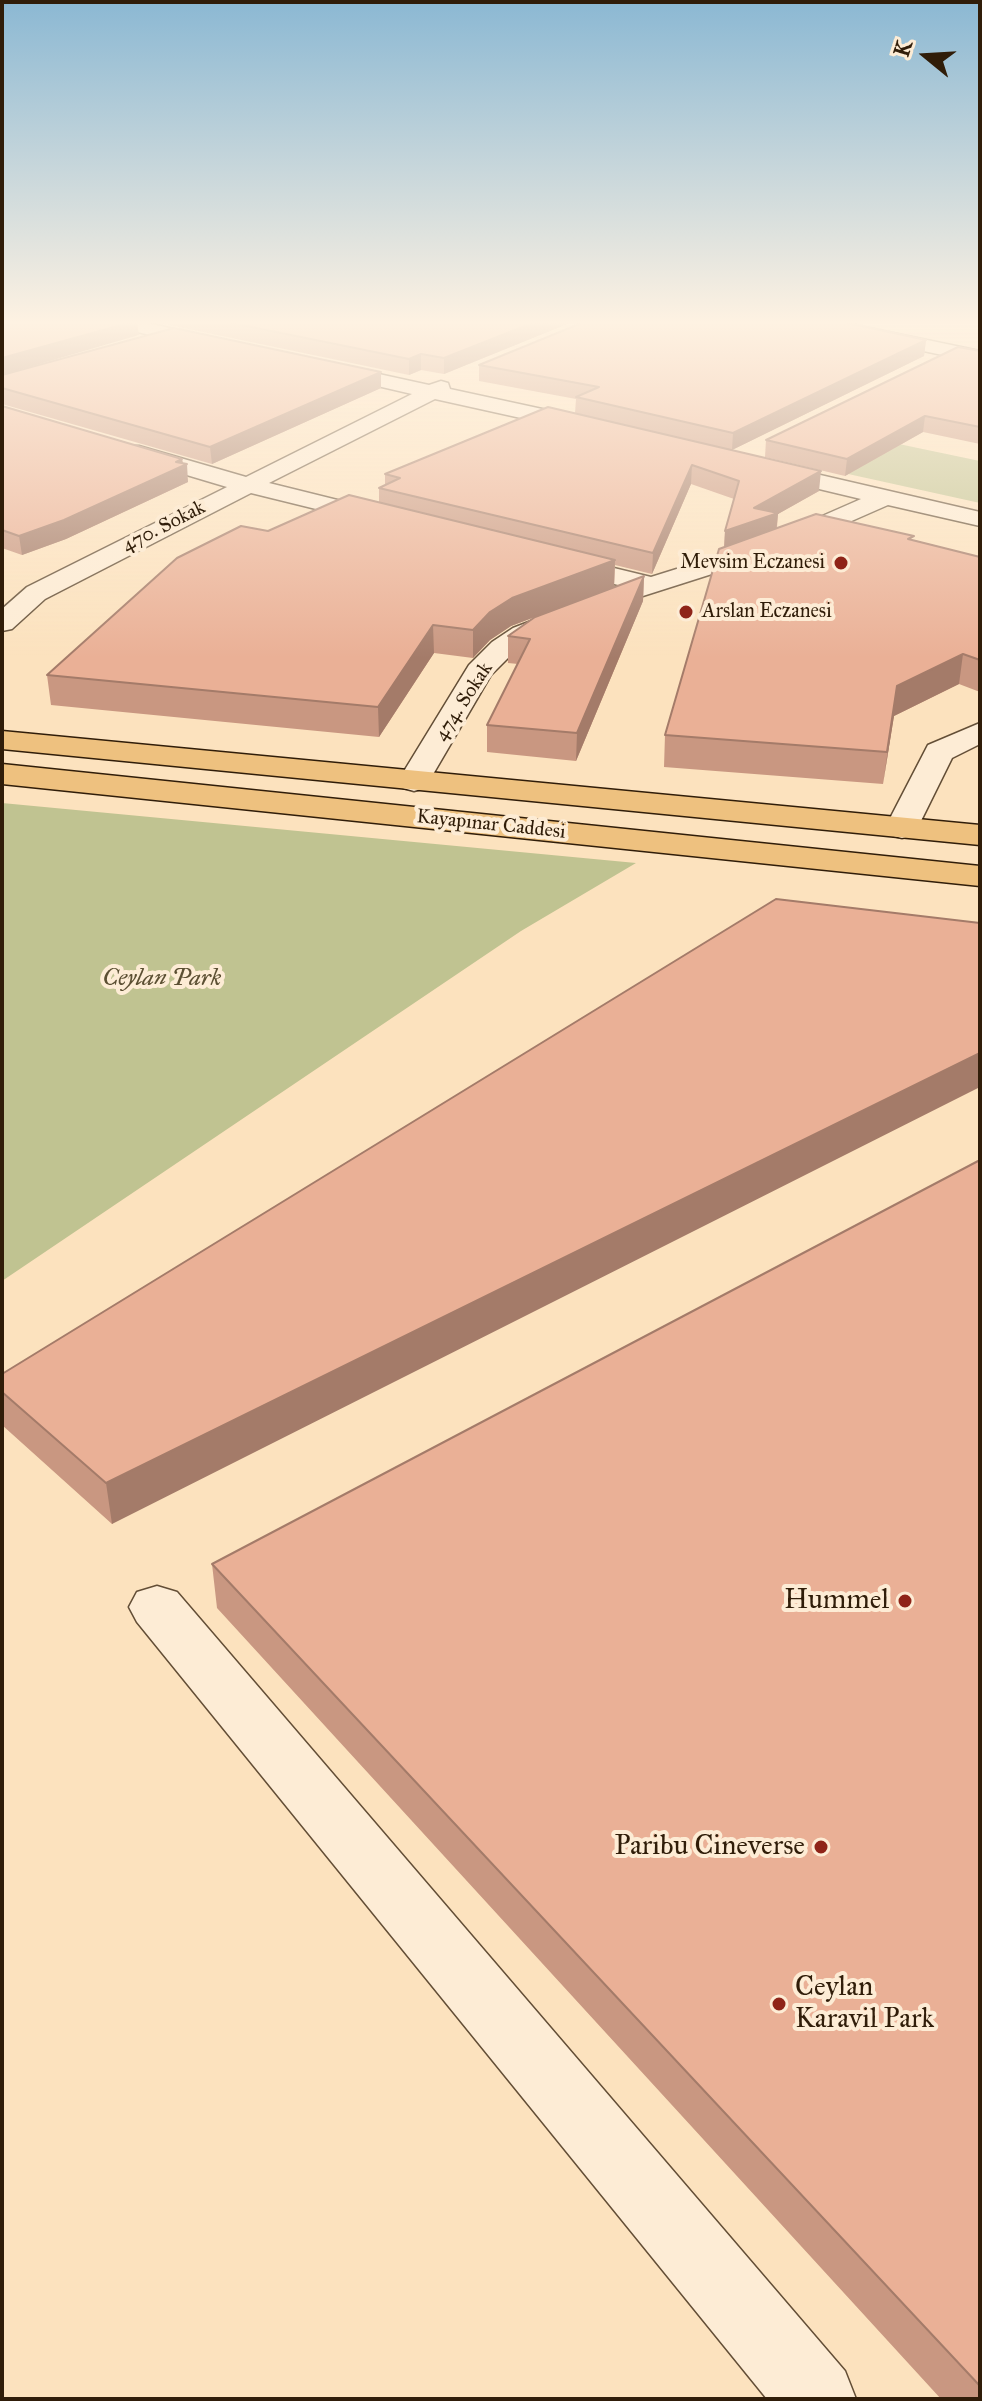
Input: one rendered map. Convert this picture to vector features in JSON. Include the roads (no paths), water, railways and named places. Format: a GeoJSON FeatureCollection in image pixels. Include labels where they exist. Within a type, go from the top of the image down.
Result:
{"type":"FeatureCollection","features":[{"type":"Feature","properties":{"kind":"main road","name":"Kayapınar Caddesi"},"geometry":{"type":"LineString","coordinates":[[2,740],[980,835]]}},
{"type":"Feature","properties":{"kind":"main road","name":"Kayapınar Caddesi"},"geometry":{"type":"LineString","coordinates":[[2,774],[980,876]]}},
{"type":"Feature","properties":{"kind":"street","name":"470. Sokak"},"geometry":{"type":"LineString","coordinates":[[2,623],[12,601],[36,593],[346,434]]}},
{"type":"Feature","properties":{"kind":"street"},"geometry":{"type":"LineString","coordinates":[[109,444],[247,485],[411,526]]}},
{"type":"Feature","properties":{"kind":"street"},"geometry":{"type":"LineString","coordinates":[[747,454],[883,498],[980,519]]}},
{"type":"Feature","properties":{"kind":"street","name":"474. Sokak"},"geometry":{"type":"LineString","coordinates":[[414,781],[479,671],[502,648],[523,634],[651,585],[704,571],[883,498]]}},
{"type":"Feature","properties":{"kind":"street"},"geometry":{"type":"LineString","coordinates":[[819,526],[863,537]]}},
{"type":"Feature","properties":{"kind":"street"},"geometry":{"type":"LineString","coordinates":[[531,555],[651,585]]}},
{"type":"Feature","properties":{"kind":"street"},"geometry":{"type":"LineString","coordinates":[[902,828],[939,752],[980,732]]}},
{"type":"Feature","properties":{"kind":"street"},"geometry":{"type":"LineString","coordinates":[[157,1607],[817,2399]]}},
{"type":"Feature","properties":{"kind":"place","name":"Mevsim Eczanesi"},"geometry":{"type":"Point","coordinates":[841,563]}},
{"type":"Feature","properties":{"kind":"place","name":"Arslan Eczanesi"},"geometry":{"type":"Point","coordinates":[686,612]}},
{"type":"Feature","properties":{"kind":"place","name":"Hummel"},"geometry":{"type":"Point","coordinates":[905,1601]}},
{"type":"Feature","properties":{"kind":"place","name":"Paribu Cineverse"},"geometry":{"type":"Point","coordinates":[821,1847]}},
{"type":"Feature","properties":{"kind":"place","name":"Ceylan Karavil Park"},"geometry":{"type":"Point","coordinates":[779,2004]}},
{"type":"Feature","properties":{"kind":"park label","name":"Ceylan Park"},"geometry":{"type":"Point","coordinates":[162,979]}}]}
